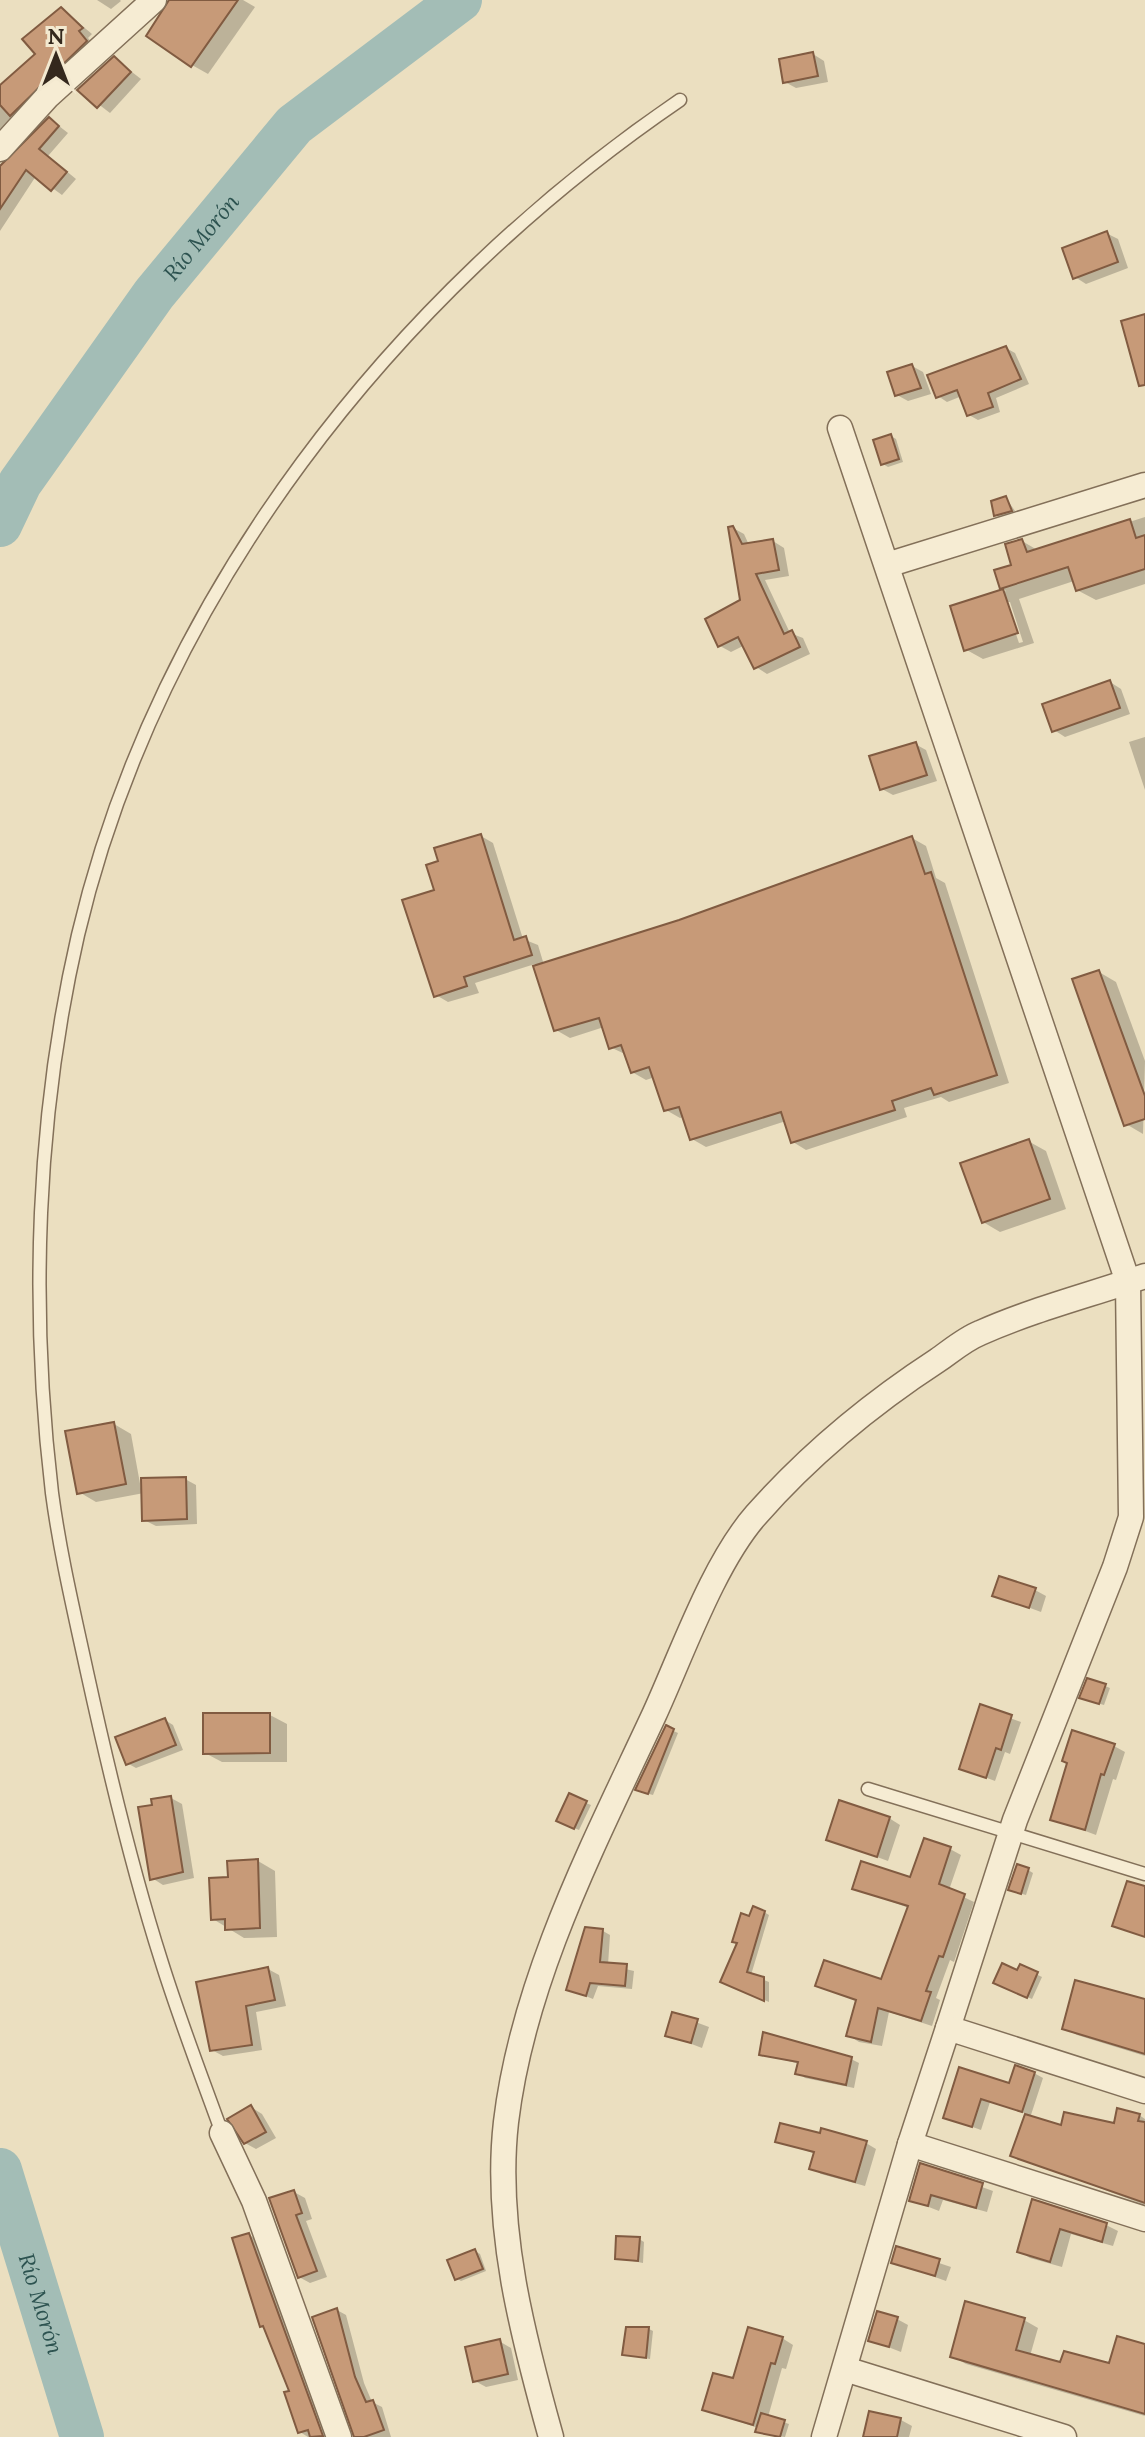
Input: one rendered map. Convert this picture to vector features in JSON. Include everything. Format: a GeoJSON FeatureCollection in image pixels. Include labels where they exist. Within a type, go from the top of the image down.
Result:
{"type":"FeatureCollection","features":[{"type":"Feature","properties":{"kind":"street"},"geometry":{"type":"LineString","coordinates":[[0,149],[48,96],[154,0]]}},
{"type":"Feature","properties":{"kind":"street"},"geometry":{"type":"LineString","coordinates":[[824,2437],[910,2144],[1011,1835],[1115,1567],[1131,1517],[1137,1279],[840,428]]}},
{"type":"Feature","properties":{"kind":"street"},"geometry":{"type":"LineString","coordinates":[[887,565],[1145,485]]}},
{"type":"Feature","properties":{"kind":"street"},"geometry":{"type":"LineString","coordinates":[[551,2437],[529,2359],[514,2275],[506,2199],[506,2124],[521,2042],[555,1940],[597,1837],[701,1610],[754,1516],[839,1435],[892,1390],[977,1334],[1060,1301],[1137,1279]]}},
{"type":"Feature","properties":{"kind":"street"},"geometry":{"type":"LineString","coordinates":[[948,2028],[1145,2091]]}},
{"type":"Feature","properties":{"kind":"street"},"geometry":{"type":"LineString","coordinates":[[222,2133],[254,2201],[339,2437]]}},
{"type":"Feature","properties":{"kind":"street"},"geometry":{"type":"LineString","coordinates":[[910,2144],[1145,2219]]}},
{"type":"Feature","properties":{"kind":"street"},"geometry":{"type":"LineString","coordinates":[[845,2369],[1064,2437]]}},
{"type":"Feature","properties":{"kind":"lane"},"geometry":{"type":"LineString","coordinates":[[222,2133],[160,1959],[116,1791],[62,1560],[52,1493],[41,1359],[42,1198],[48,1117],[78,938],[111,826],[154,718],[212,603],[281,495],[362,386],[458,280],[564,184],[680,100]]}},
{"type":"Feature","properties":{"kind":"lane"},"geometry":{"type":"LineString","coordinates":[[868,1789],[1145,1874]]}},
{"type":"Feature","properties":{"kind":"building"},"geometry":{"type":"Polygon","coordinates":[[[169,0],[238,0],[191,67],[146,36],[169,0]]]}},
{"type":"Feature","properties":{"kind":"building"},"geometry":{"type":"Polygon","coordinates":[[[61,7],[83,28],[79,31],[87,41],[10,116],[0,105],[0,85],[35,54],[22,39],[61,7]]]}},
{"type":"Feature","properties":{"kind":"building"},"geometry":{"type":"Polygon","coordinates":[[[813,52],[818,76],[783,83],[779,59],[813,52]]]}},
{"type":"Feature","properties":{"kind":"building"},"geometry":{"type":"Polygon","coordinates":[[[114,56],[131,72],[97,108],[77,90],[114,56]]]}},
{"type":"Feature","properties":{"kind":"building"},"geometry":{"type":"Polygon","coordinates":[[[49,117],[59,126],[39,149],[67,172],[51,191],[26,170],[0,209],[0,166],[49,117]]]}},
{"type":"Feature","properties":{"kind":"building"},"geometry":{"type":"Polygon","coordinates":[[[1107,231],[1118,262],[1073,279],[1062,248],[1107,231]]]}},
{"type":"Feature","properties":{"kind":"building"},"geometry":{"type":"Polygon","coordinates":[[[1145,314],[1145,385],[1139,386],[1121,321],[1145,314]]]}},
{"type":"Feature","properties":{"kind":"building"},"geometry":{"type":"Polygon","coordinates":[[[1006,346],[1021,379],[988,393],[993,407],[967,416],[957,390],[936,398],[927,375],[1006,346]]]}},
{"type":"Feature","properties":{"kind":"building"},"geometry":{"type":"Polygon","coordinates":[[[912,364],[921,388],[895,396],[887,372],[912,364]]]}},
{"type":"Feature","properties":{"kind":"building"},"geometry":{"type":"Polygon","coordinates":[[[891,434],[899,459],[881,465],[873,440],[891,434]]]}},
{"type":"Feature","properties":{"kind":"building"},"geometry":{"type":"Polygon","coordinates":[[[1006,496],[1012,511],[994,516],[991,501],[1006,496]]]}},
{"type":"Feature","properties":{"kind":"building"},"geometry":{"type":"Polygon","coordinates":[[[1130,519],[1136,538],[1145,535],[1145,569],[1076,591],[1068,567],[1000,589],[994,570],[1011,565],[1005,544],[1022,539],[1027,552],[1130,519]]]}},
{"type":"Feature","properties":{"kind":"building"},"geometry":{"type":"Polygon","coordinates":[[[733,526],[742,544],[773,539],[779,570],[756,574],[784,634],[792,630],[800,647],[754,669],[738,637],[718,647],[705,619],[740,600],[728,527],[733,526]]]}},
{"type":"Feature","properties":{"kind":"building"},"geometry":{"type":"Polygon","coordinates":[[[1003,589],[1018,633],[964,651],[950,606],[1003,589]]]}},
{"type":"Feature","properties":{"kind":"building"},"geometry":{"type":"Polygon","coordinates":[[[1110,680],[1120,708],[1052,732],[1042,704],[1110,680]]]}},
{"type":"Feature","properties":{"kind":"building"},"geometry":{"type":"Polygon","coordinates":[[[916,742],[927,775],[880,790],[869,756],[916,742]]]}},
{"type":"Feature","properties":{"kind":"building"},"geometry":{"type":"Polygon","coordinates":[[[481,834],[514,940],[526,936],[532,955],[464,977],[467,986],[434,997],[402,900],[434,890],[426,865],[438,861],[434,848],[481,834]]]}},
{"type":"Feature","properties":{"kind":"building"},"geometry":{"type":"Polygon","coordinates":[[[912,836],[925,874],[931,872],[997,1075],[934,1095],[931,1088],[892,1101],[895,1110],[791,1143],[781,1112],[690,1140],[679,1107],[664,1111],[649,1067],[631,1073],[621,1045],[609,1049],[599,1018],[554,1031],[533,966],[679,920],[912,836]]]}},
{"type":"Feature","properties":{"kind":"building"},"geometry":{"type":"Polygon","coordinates":[[[1099,970],[1145,1096],[1145,1119],[1124,1126],[1072,979],[1099,970]]]}},
{"type":"Feature","properties":{"kind":"building"},"geometry":{"type":"Polygon","coordinates":[[[1029,1139],[1050,1199],[982,1223],[960,1163],[1029,1139]]]}},
{"type":"Feature","properties":{"kind":"building"},"geometry":{"type":"Polygon","coordinates":[[[114,1422],[126,1484],[77,1494],[65,1431],[114,1422]]]}},
{"type":"Feature","properties":{"kind":"building"},"geometry":{"type":"Polygon","coordinates":[[[186,1477],[187,1519],[142,1521],[141,1478],[186,1477]]]}},
{"type":"Feature","properties":{"kind":"building"},"geometry":{"type":"Polygon","coordinates":[[[999,1576],[1036,1588],[1029,1608],[992,1596],[999,1576]]]}},
{"type":"Feature","properties":{"kind":"building"},"geometry":{"type":"Polygon","coordinates":[[[1087,1678],[1106,1684],[1099,1704],[1079,1698],[1087,1678]]]}},
{"type":"Feature","properties":{"kind":"building"},"geometry":{"type":"Polygon","coordinates":[[[980,1704],[1012,1715],[1001,1750],[996,1748],[986,1778],[959,1769],[980,1704]]]}},
{"type":"Feature","properties":{"kind":"building"},"geometry":{"type":"Polygon","coordinates":[[[203,1713],[270,1713],[270,1753],[203,1754],[203,1713]]]}},
{"type":"Feature","properties":{"kind":"building"},"geometry":{"type":"Polygon","coordinates":[[[165,1718],[176,1745],[126,1765],[115,1737],[165,1718]]]}},
{"type":"Feature","properties":{"kind":"building"},"geometry":{"type":"Polygon","coordinates":[[[666,1725],[674,1729],[648,1794],[635,1790],[666,1725]]]}},
{"type":"Feature","properties":{"kind":"building"},"geometry":{"type":"Polygon","coordinates":[[[1072,1730],[1115,1744],[1104,1775],[1101,1774],[1085,1830],[1050,1820],[1067,1763],[1062,1761],[1072,1730]]]}},
{"type":"Feature","properties":{"kind":"building"},"geometry":{"type":"Polygon","coordinates":[[[569,1793],[587,1801],[574,1829],[556,1821],[569,1793]]]}},
{"type":"Feature","properties":{"kind":"building"},"geometry":{"type":"Polygon","coordinates":[[[171,1796],[183,1872],[150,1880],[138,1807],[152,1805],[151,1799],[171,1796]]]}},
{"type":"Feature","properties":{"kind":"building"},"geometry":{"type":"Polygon","coordinates":[[[839,1800],[890,1817],[877,1857],[826,1840],[839,1800]]]}},
{"type":"Feature","properties":{"kind":"building"},"geometry":{"type":"Polygon","coordinates":[[[924,1838],[951,1847],[939,1884],[965,1894],[943,1957],[939,1956],[926,1991],[931,1992],[921,2021],[878,2008],[871,2042],[846,2036],[856,2000],[815,1986],[824,1960],[881,1979],[908,1906],[852,1889],[861,1861],[910,1877],[924,1838]]]}},
{"type":"Feature","properties":{"kind":"building"},"geometry":{"type":"Polygon","coordinates":[[[258,1859],[260,1928],[225,1930],[225,1919],[211,1920],[209,1878],[228,1877],[227,1861],[258,1859]]]}},
{"type":"Feature","properties":{"kind":"building"},"geometry":{"type":"Polygon","coordinates":[[[1017,1864],[1029,1868],[1021,1894],[1008,1890],[1017,1864]]]}},
{"type":"Feature","properties":{"kind":"building"},"geometry":{"type":"Polygon","coordinates":[[[1127,1881],[1145,1886],[1145,1937],[1112,1926],[1127,1881]]]}},
{"type":"Feature","properties":{"kind":"building"},"geometry":{"type":"Polygon","coordinates":[[[753,1906],[765,1911],[747,1972],[764,1977],[764,2001],[720,1982],[737,1943],[732,1942],[741,1913],[749,1916],[753,1906]]]}},
{"type":"Feature","properties":{"kind":"building"},"geometry":{"type":"Polygon","coordinates":[[[585,1927],[603,1929],[600,1962],[627,1964],[625,1986],[590,1983],[586,1996],[566,1990],[585,1927]]]}},
{"type":"Feature","properties":{"kind":"building"},"geometry":{"type":"Polygon","coordinates":[[[1002,1963],[1017,1970],[1020,1964],[1038,1972],[1027,1998],[993,1983],[1002,1963]]]}},
{"type":"Feature","properties":{"kind":"building"},"geometry":{"type":"Polygon","coordinates":[[[268,1967],[275,2000],[246,2006],[252,2045],[210,2051],[196,1982],[268,1967]]]}},
{"type":"Feature","properties":{"kind":"building"},"geometry":{"type":"Polygon","coordinates":[[[1075,1980],[1145,1999],[1145,2054],[1062,2029],[1075,1980]]]}},
{"type":"Feature","properties":{"kind":"building"},"geometry":{"type":"Polygon","coordinates":[[[672,2012],[698,2019],[691,2043],[665,2036],[672,2012]]]}},
{"type":"Feature","properties":{"kind":"building"},"geometry":{"type":"Polygon","coordinates":[[[763,2032],[852,2057],[846,2085],[795,2074],[798,2062],[759,2055],[763,2032]]]}},
{"type":"Feature","properties":{"kind":"building"},"geometry":{"type":"Polygon","coordinates":[[[1015,2065],[1035,2072],[1022,2112],[981,2099],[972,2127],[943,2118],[959,2067],[1009,2083],[1015,2065]]]}},
{"type":"Feature","properties":{"kind":"building"},"geometry":{"type":"Polygon","coordinates":[[[251,2105],[266,2132],[244,2144],[227,2119],[251,2105]]]}},
{"type":"Feature","properties":{"kind":"building"},"geometry":{"type":"Polygon","coordinates":[[[1117,2108],[1140,2114],[1138,2121],[1145,2122],[1145,2203],[1010,2156],[1025,2114],[1061,2125],[1064,2112],[1114,2123],[1117,2108]]]}},
{"type":"Feature","properties":{"kind":"building"},"geometry":{"type":"Polygon","coordinates":[[[780,2123],[820,2133],[821,2128],[867,2141],[855,2182],[809,2169],[814,2152],[775,2142],[780,2123]]]}},
{"type":"Feature","properties":{"kind":"building"},"geometry":{"type":"Polygon","coordinates":[[[920,2163],[983,2183],[976,2208],[931,2195],[928,2206],[909,2201],[920,2163]]]}},
{"type":"Feature","properties":{"kind":"building"},"geometry":{"type":"Polygon","coordinates":[[[294,2190],[302,2213],[296,2215],[317,2271],[298,2278],[269,2198],[294,2190]]]}},
{"type":"Feature","properties":{"kind":"building"},"geometry":{"type":"Polygon","coordinates":[[[1032,2199],[1107,2223],[1102,2242],[1060,2229],[1050,2262],[1017,2252],[1032,2199]]]}},
{"type":"Feature","properties":{"kind":"building"},"geometry":{"type":"Polygon","coordinates":[[[249,2233],[323,2436],[310,2437],[308,2430],[298,2433],[284,2392],[289,2391],[263,2326],[260,2327],[232,2238],[249,2233]]]}},
{"type":"Feature","properties":{"kind":"building"},"geometry":{"type":"Polygon","coordinates":[[[616,2236],[640,2237],[638,2261],[615,2259],[616,2236]]]}},
{"type":"Feature","properties":{"kind":"building"},"geometry":{"type":"Polygon","coordinates":[[[896,2246],[940,2259],[935,2276],[891,2263],[896,2246]]]}},
{"type":"Feature","properties":{"kind":"building"},"geometry":{"type":"Polygon","coordinates":[[[475,2249],[483,2269],[455,2280],[447,2260],[475,2249]]]}},
{"type":"Feature","properties":{"kind":"building"},"geometry":{"type":"Polygon","coordinates":[[[965,2301],[1025,2318],[1016,2350],[1060,2362],[1064,2351],[1109,2363],[1117,2336],[1145,2344],[1145,2414],[950,2357],[965,2301]]]}},
{"type":"Feature","properties":{"kind":"building"},"geometry":{"type":"Polygon","coordinates":[[[337,2308],[355,2377],[366,2402],[373,2400],[384,2430],[364,2437],[354,2437],[312,2317],[337,2308]]]}},
{"type":"Feature","properties":{"kind":"building"},"geometry":{"type":"Polygon","coordinates":[[[877,2311],[898,2317],[889,2347],[868,2341],[877,2311]]]}},
{"type":"Feature","properties":{"kind":"building"},"geometry":{"type":"Polygon","coordinates":[[[626,2327],[649,2327],[646,2358],[622,2355],[626,2327]]]}},
{"type":"Feature","properties":{"kind":"building"},"geometry":{"type":"Polygon","coordinates":[[[748,2327],[783,2337],[775,2364],[771,2363],[753,2425],[702,2410],[713,2373],[733,2378],[748,2327]]]}},
{"type":"Feature","properties":{"kind":"building"},"geometry":{"type":"Polygon","coordinates":[[[500,2339],[508,2374],[473,2382],[465,2347],[500,2339]]]}},
{"type":"Feature","properties":{"kind":"building"},"geometry":{"type":"Polygon","coordinates":[[[869,2411],[901,2418],[897,2437],[863,2437],[869,2411]]]}},
{"type":"Feature","properties":{"kind":"building"},"geometry":{"type":"Polygon","coordinates":[[[761,2413],[785,2420],[780,2437],[755,2432],[761,2413]]]}},
{"type":"Feature","properties":{"kind":"waterway","name":"Río Morón"},"geometry":{"type":"LineString","coordinates":[[0,525],[20,483],[154,294],[294,125],[460,0]]}},
{"type":"Feature","properties":{"kind":"waterway","name":"Río Morón"},"geometry":{"type":"LineString","coordinates":[[0,2170],[82,2437]]}}]}
